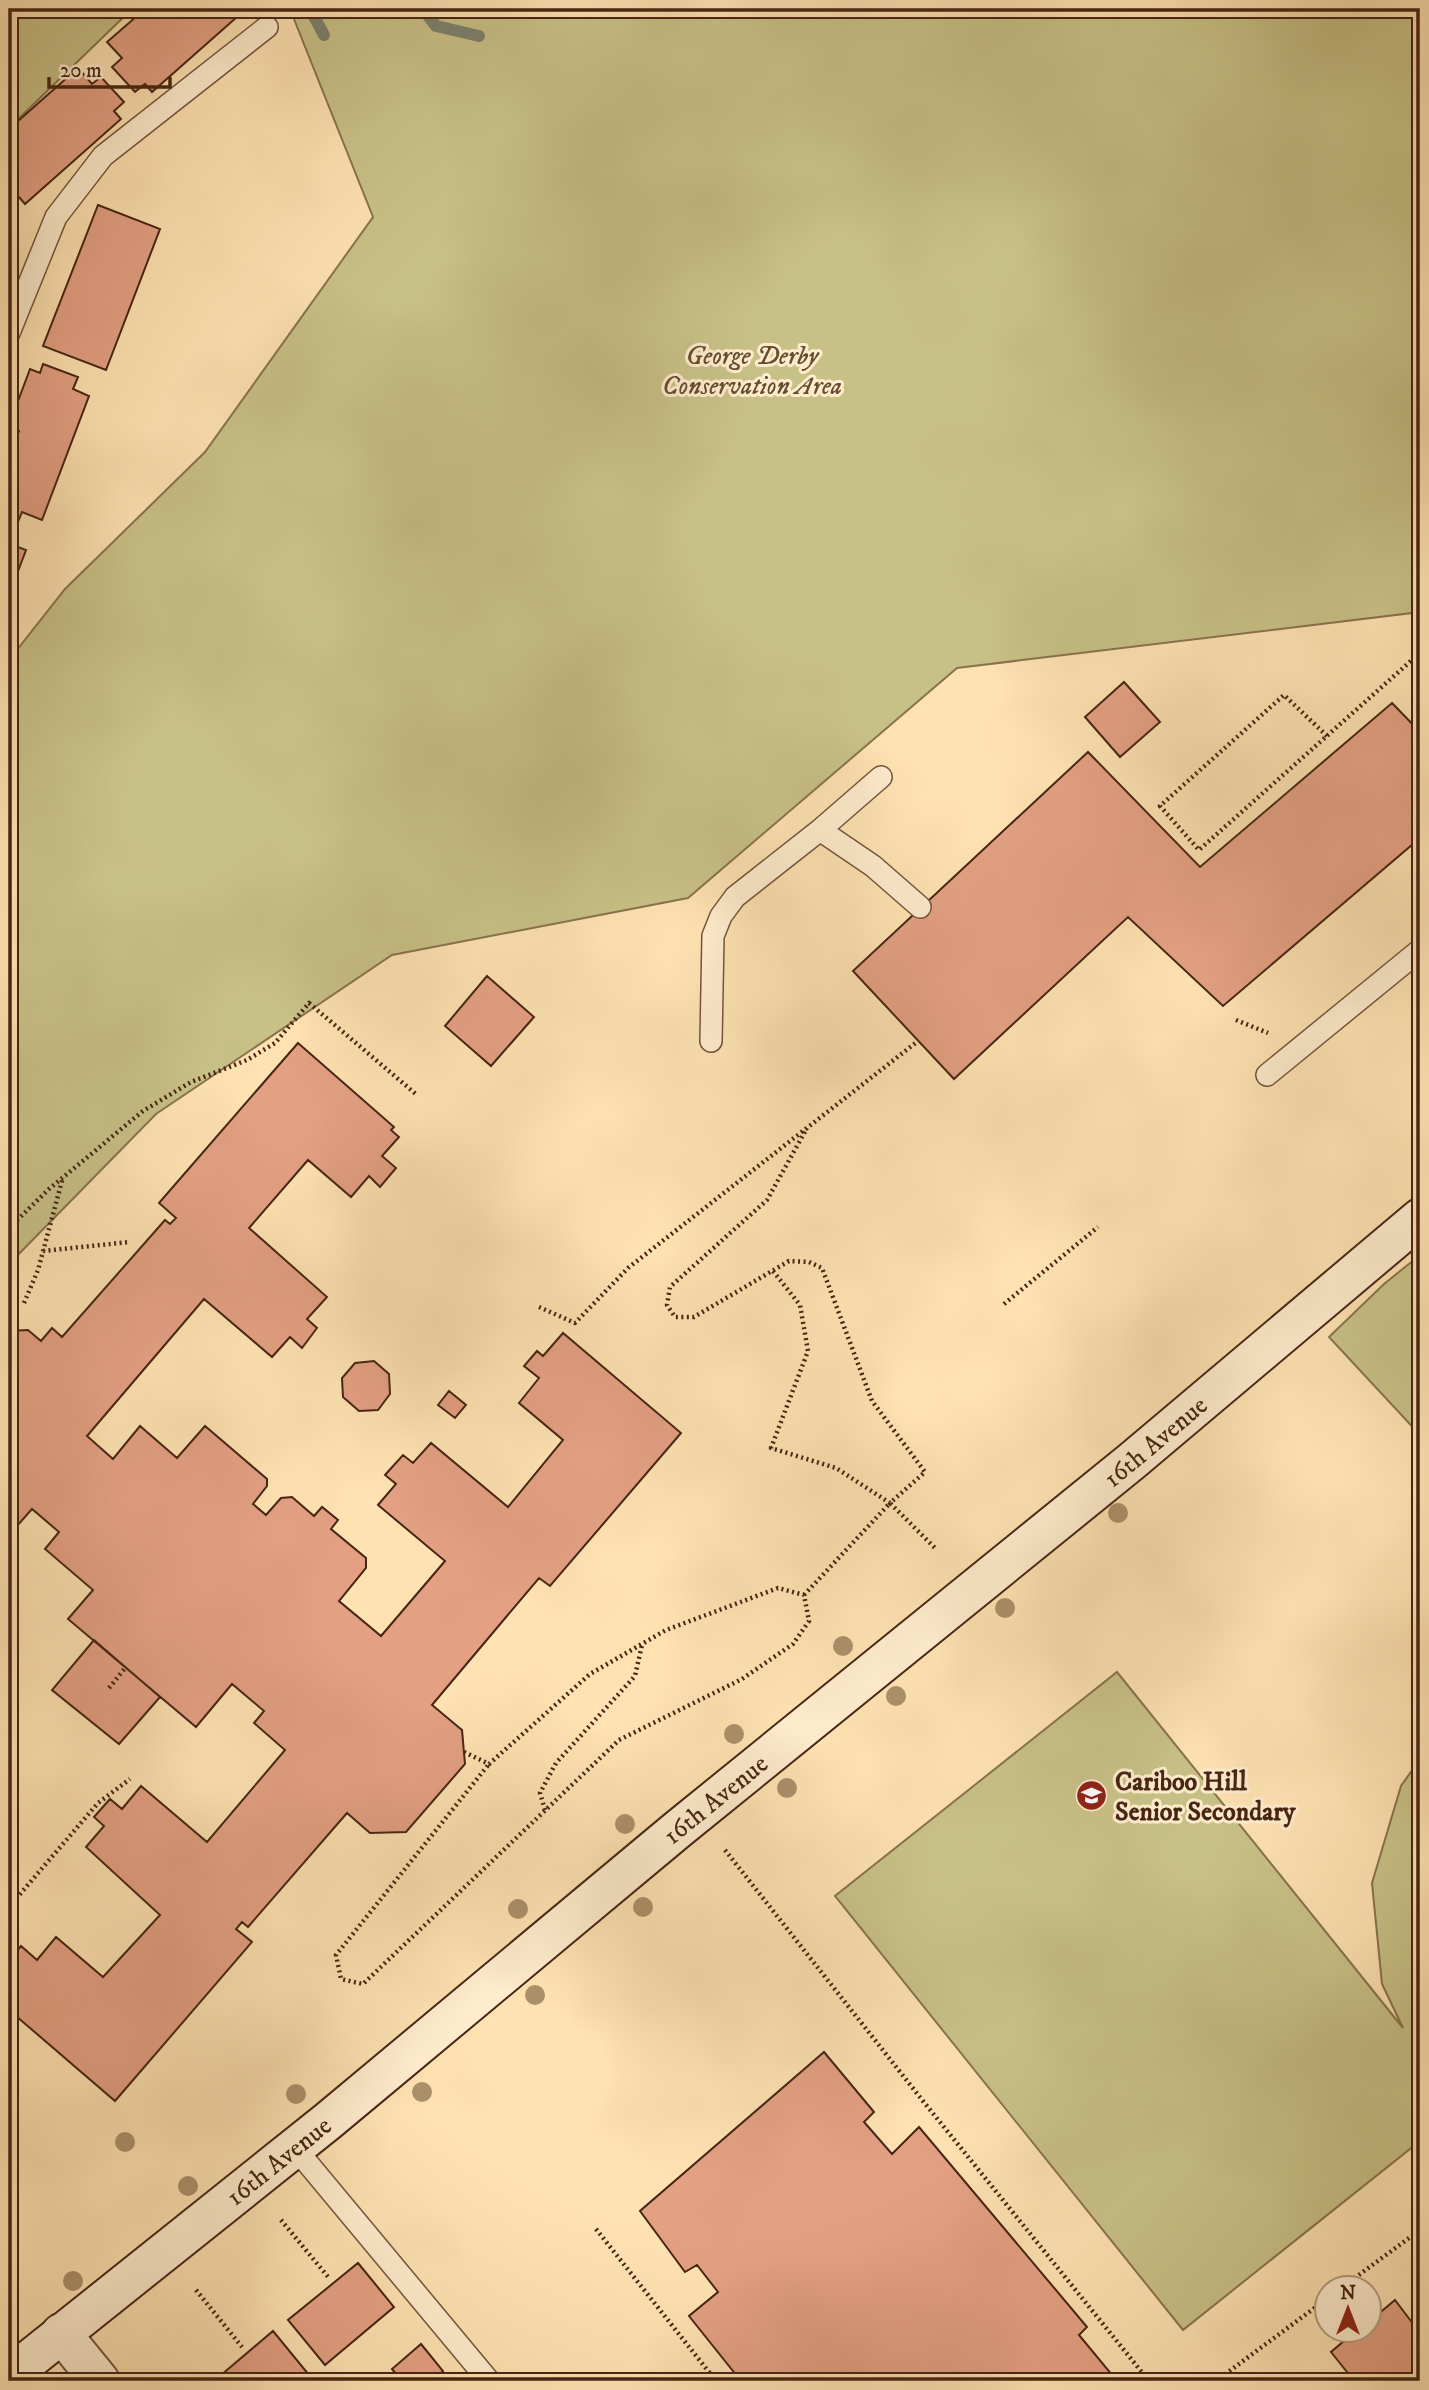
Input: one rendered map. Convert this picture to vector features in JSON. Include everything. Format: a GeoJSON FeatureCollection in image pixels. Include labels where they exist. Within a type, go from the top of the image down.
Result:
{"type":"FeatureCollection","features":[{"type":"Feature","properties":{"kind":"street","name":"16th Avenue"},"geometry":{"type":"LineString","coordinates":[[9,2376],[295,2148],[688,1821],[1132,1461],[1420,1218]]}},
{"type":"Feature","properties":{"kind":"street"},"geometry":{"type":"LineString","coordinates":[[61,2333],[100,2381]]}},
{"type":"Feature","properties":{"kind":"lane"},"geometry":{"type":"LineString","coordinates":[[9,333],[57,217],[103,156],[267,27]]}},
{"type":"Feature","properties":{"kind":"lane"},"geometry":{"type":"LineString","coordinates":[[711,1041],[713,936],[721,916],[735,897],[820,830],[881,776]]}},
{"type":"Feature","properties":{"kind":"lane"},"geometry":{"type":"LineString","coordinates":[[820,830],[873,866],[920,907]]}},
{"type":"Feature","properties":{"kind":"lane"},"geometry":{"type":"LineString","coordinates":[[1267,1075],[1420,950]]}},
{"type":"Feature","properties":{"kind":"lane"},"geometry":{"type":"LineString","coordinates":[[295,2148],[489,2381]]}},
{"type":"Feature","properties":{"kind":"path"},"geometry":{"type":"LineString","coordinates":[[1327,736],[1284,695],[1160,806],[1199,850],[1327,736],[1412,660],[1420,668]]}},
{"type":"Feature","properties":{"kind":"path"},"geometry":{"type":"LineString","coordinates":[[9,1227],[63,1176],[143,1111],[191,1082],[247,1059],[275,1043],[309,1003],[416,1095]]}},
{"type":"Feature","properties":{"kind":"path"},"geometry":{"type":"LineString","coordinates":[[539,1307],[575,1323],[628,1268],[918,1041]]}},
{"type":"Feature","properties":{"kind":"path"},"geometry":{"type":"LineString","coordinates":[[804,1595],[890,1503],[925,1472],[872,1401],[822,1268],[809,1262],[789,1262],[694,1317],[675,1317],[667,1305],[670,1287],[767,1200],[807,1128]]}},
{"type":"Feature","properties":{"kind":"path"},"geometry":{"type":"LineString","coordinates":[[24,1303],[43,1251],[63,1176]]}},
{"type":"Feature","properties":{"kind":"path"},"geometry":{"type":"LineString","coordinates":[[1004,1304],[1098,1227]]}},
{"type":"Feature","properties":{"kind":"path"},"geometry":{"type":"LineString","coordinates":[[43,1251],[130,1242]]}},
{"type":"Feature","properties":{"kind":"path"},"geometry":{"type":"LineString","coordinates":[[773,1271],[800,1305],[807,1351],[771,1448],[836,1468],[890,1503],[936,1549]]}},
{"type":"Feature","properties":{"kind":"path"},"geometry":{"type":"LineString","coordinates":[[778,1588],[804,1595],[809,1621],[793,1644],[742,1679],[619,1740],[363,1984],[341,1979],[336,1955],[489,1764],[590,1674],[666,1630],[778,1588]]}},
{"type":"Feature","properties":{"kind":"path"},"geometry":{"type":"LineString","coordinates":[[545,1811],[540,1793],[556,1763],[635,1676],[642,1644]]}},
{"type":"Feature","properties":{"kind":"path"},"geometry":{"type":"LineString","coordinates":[[109,1688],[126,1667]]}},
{"type":"Feature","properties":{"kind":"path"},"geometry":{"type":"LineString","coordinates":[[464,1752],[489,1764]]}},
{"type":"Feature","properties":{"kind":"path"},"geometry":{"type":"LineString","coordinates":[[9,1907],[99,1803],[130,1779]]}},
{"type":"Feature","properties":{"kind":"path"},"geometry":{"type":"LineString","coordinates":[[725,1850],[1149,2381]]}},
{"type":"Feature","properties":{"kind":"path"},"geometry":{"type":"LineString","coordinates":[[281,2220],[329,2278]]}},
{"type":"Feature","properties":{"kind":"path"},"geometry":{"type":"LineString","coordinates":[[596,2230],[716,2381]]}},
{"type":"Feature","properties":{"kind":"path"},"geometry":{"type":"LineString","coordinates":[[1360,2274],[1420,2230]]}},
{"type":"Feature","properties":{"kind":"path"},"geometry":{"type":"LineString","coordinates":[[196,2290],[242,2347]]}},
{"type":"Feature","properties":{"kind":"path"},"geometry":{"type":"LineString","coordinates":[[1216,2381],[1314,2308]]}},
{"type":"Feature","properties":{"kind":"green space"},"geometry":{"type":"Polygon","coordinates":[[[9,9],[132,9],[9,128],[9,9]]]}},
{"type":"Feature","properties":{"kind":"green space","name":"George Derby Conservation Area"},"geometry":{"type":"Polygon","coordinates":[[[290,9],[1420,9],[1420,612],[957,668],[688,898],[392,955],[156,1114],[9,1264],[9,660],[65,589],[205,452],[373,217],[290,9]]]}},
{"type":"Feature","properties":{"kind":"green space"},"geometry":{"type":"Polygon","coordinates":[[[1420,1255],[1420,1435],[1329,1337],[1384,1284],[1420,1255]]]}},
{"type":"Feature","properties":{"kind":"green space"},"geometry":{"type":"Polygon","coordinates":[[[1117,1672],[1403,2028],[1382,1984],[1372,1883],[1401,1786],[1420,1759],[1420,2141],[1183,2330],[835,1896],[1117,1672]]]}},
{"type":"Feature","properties":{"kind":"building"},"geometry":{"type":"Polygon","coordinates":[[[145,9],[246,9],[152,92],[145,84],[135,92],[112,67],[122,58],[107,42],[145,9]]]}},
{"type":"Feature","properties":{"kind":"building"},"geometry":{"type":"Polygon","coordinates":[[[78,68],[92,84],[101,77],[124,102],[114,111],[121,119],[25,204],[18,196],[9,204],[9,129],[78,68]]]}},
{"type":"Feature","properties":{"kind":"building"},"geometry":{"type":"Polygon","coordinates":[[[98,205],[160,229],[106,370],[43,346],[98,205]]]}},
{"type":"Feature","properties":{"kind":"building"},"geometry":{"type":"Polygon","coordinates":[[[43,364],[78,377],[73,389],[89,396],[42,520],[22,512],[18,522],[9,518],[9,442],[14,444],[19,431],[9,425],[30,369],[40,373],[43,364]]]}},
{"type":"Feature","properties":{"kind":"building"},"geometry":{"type":"Polygon","coordinates":[[[9,528],[15,531],[10,544],[26,550],[9,595],[9,528]]]}},
{"type":"Feature","properties":{"kind":"building"},"geometry":{"type":"Polygon","coordinates":[[[1124,682],[1160,722],[1120,757],[1085,717],[1124,682]]]}},
{"type":"Feature","properties":{"kind":"building"},"geometry":{"type":"Polygon","coordinates":[[[1392,703],[1420,732],[1420,838],[1223,1006],[1128,917],[954,1079],[853,971],[1088,752],[1200,867],[1392,703]]]}},
{"type":"Feature","properties":{"kind":"building"},"geometry":{"type":"Polygon","coordinates":[[[487,976],[534,1017],[491,1066],[445,1026],[487,976]]]}},
{"type":"Feature","properties":{"kind":"building"},"geometry":{"type":"Polygon","coordinates":[[[298,1043],[394,1127],[391,1130],[399,1137],[382,1156],[396,1168],[380,1187],[369,1176],[351,1197],[308,1160],[249,1228],[327,1297],[307,1319],[317,1328],[302,1348],[290,1337],[272,1357],[204,1299],[87,1436],[113,1459],[140,1426],[177,1458],[205,1426],[267,1479],[267,1486],[253,1504],[266,1515],[281,1498],[292,1497],[314,1516],[322,1507],[338,1520],[331,1529],[366,1558],[366,1568],[339,1601],[381,1636],[445,1561],[378,1505],[396,1484],[385,1475],[403,1455],[413,1463],[431,1443],[508,1507],[563,1440],[519,1403],[539,1378],[524,1366],[537,1351],[543,1356],[563,1333],[681,1433],[550,1586],[539,1578],[432,1705],[462,1730],[465,1764],[406,1832],[370,1833],[347,1813],[248,1927],[242,1922],[236,1929],[252,1942],[115,2101],[9,2010],[9,1981],[14,1975],[9,1970],[9,1960],[21,1946],[37,1960],[56,1937],[103,1977],[160,1915],[86,1847],[104,1826],[94,1817],[110,1799],[122,1809],[141,1786],[207,1842],[285,1750],[254,1723],[264,1711],[232,1684],[196,1727],[68,1619],[93,1590],[45,1549],[59,1532],[32,1509],[9,1535],[9,1331],[28,1330],[41,1341],[52,1328],[62,1337],[165,1220],[170,1224],[176,1218],[159,1203],[298,1043]]]}},
{"type":"Feature","properties":{"kind":"building"},"geometry":{"type":"Polygon","coordinates":[[[374,1361],[389,1374],[390,1394],[378,1410],[359,1411],[343,1397],[342,1378],[355,1363],[374,1361]]]}},
{"type":"Feature","properties":{"kind":"building"},"geometry":{"type":"Polygon","coordinates":[[[449,1391],[466,1405],[455,1418],[438,1405],[449,1391]]]}},
{"type":"Feature","properties":{"kind":"building"},"geometry":{"type":"Polygon","coordinates":[[[94,1640],[160,1697],[119,1744],[52,1690],[94,1640]]]}},
{"type":"Feature","properties":{"kind":"building"},"geometry":{"type":"Polygon","coordinates":[[[824,2052],[874,2112],[864,2122],[892,2154],[919,2127],[1087,2327],[1079,2335],[1113,2376],[1107,2381],[741,2381],[689,2316],[718,2292],[697,2265],[685,2272],[640,2211],[824,2052]]]}},
{"type":"Feature","properties":{"kind":"building"},"geometry":{"type":"Polygon","coordinates":[[[358,2263],[394,2307],[325,2365],[288,2320],[358,2263]]]}},
{"type":"Feature","properties":{"kind":"building"},"geometry":{"type":"Polygon","coordinates":[[[1395,2300],[1414,2325],[1420,2321],[1420,2381],[1336,2381],[1347,2372],[1331,2352],[1340,2344],[1384,2344],[1384,2309],[1395,2300]]]}},
{"type":"Feature","properties":{"kind":"building"},"geometry":{"type":"Polygon","coordinates":[[[273,2331],[314,2381],[214,2381],[273,2331]]]}},
{"type":"Feature","properties":{"kind":"building"},"geometry":{"type":"Polygon","coordinates":[[[421,2344],[443,2371],[431,2381],[402,2381],[392,2369],[421,2344]]]}},
{"type":"Feature","properties":{"kind":"waterway"},"geometry":{"type":"LineString","coordinates":[[310,9],[324,35]]}},
{"type":"Feature","properties":{"kind":"waterway"},"geometry":{"type":"LineString","coordinates":[[423,9],[436,26],[479,36]]}},
{"type":"Feature","properties":{"kind":"place","name":"Cariboo Hill Senior Secondary"},"geometry":{"type":"Point","coordinates":[1092,1796]}}]}
